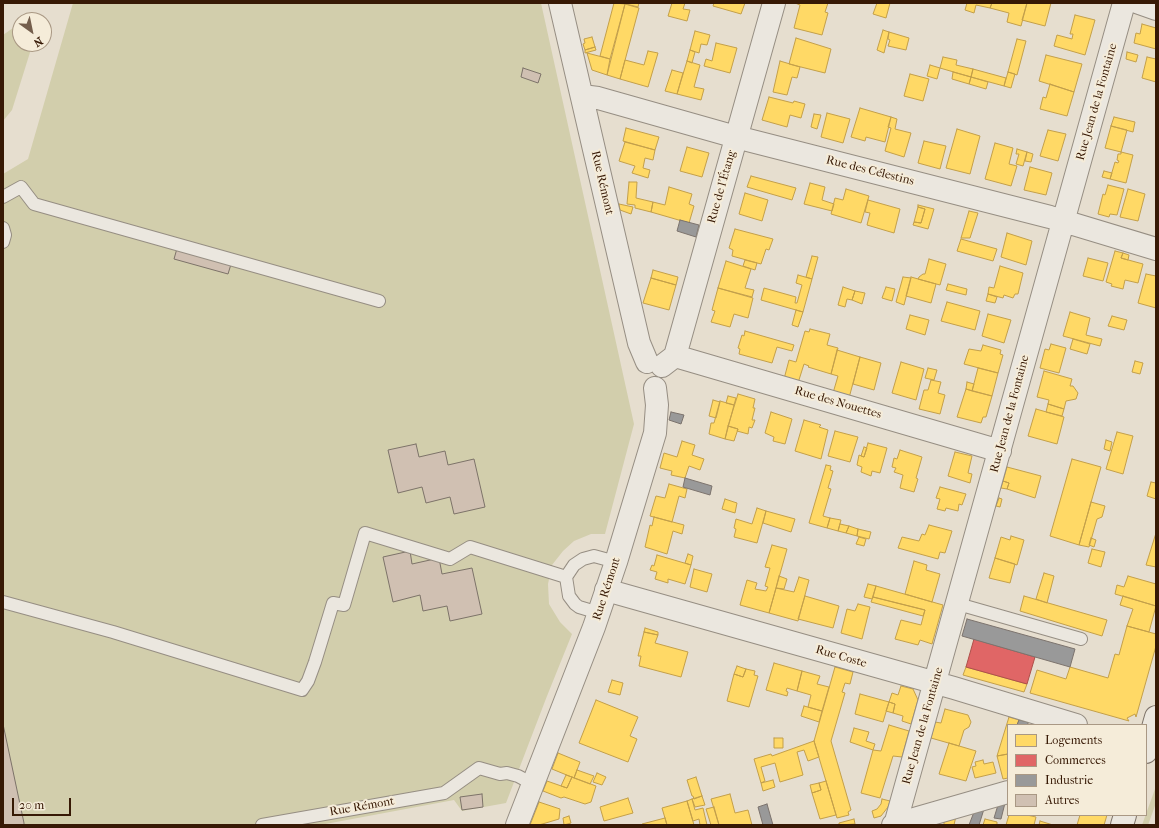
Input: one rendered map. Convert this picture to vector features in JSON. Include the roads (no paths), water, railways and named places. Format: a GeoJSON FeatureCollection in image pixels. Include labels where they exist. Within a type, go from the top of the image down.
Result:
{"type":"FeatureCollection","features":[{"type":"Feature","properties":{"kind":"street","name":"Rue Rémont"},"geometry":{"type":"LineString","coordinates":[[560,3],[639,343],[662,361]]}},
{"type":"Feature","properties":{"kind":"street","name":"Rue de l'Étang"},"geometry":{"type":"LineString","coordinates":[[662,361],[736,137],[774,3]]}},
{"type":"Feature","properties":{"kind":"street","name":"Rue Jean de la Fontaine"},"geometry":{"type":"LineString","coordinates":[[895,825],[936,683],[1124,3]]}},
{"type":"Feature","properties":{"kind":"street"},"geometry":{"type":"LineString","coordinates":[[1139,3],[1156,9]]}},
{"type":"Feature","properties":{"kind":"street","name":"Rue des Célestins"},"geometry":{"type":"LineString","coordinates":[[582,96],[598,98],[736,137],[1063,221],[1156,249]]}},
{"type":"Feature","properties":{"kind":"street","name":"Rue Rémont"},"geometry":{"type":"LineString","coordinates":[[518,825],[599,613],[655,433],[657,405],[655,388],[644,386],[640,380],[639,372],[641,368],[662,361]]}},
{"type":"Feature","properties":{"kind":"street","name":"Rue des Nouettes"},"geometry":{"type":"LineString","coordinates":[[662,361],[1000,451]]}},
{"type":"Feature","properties":{"kind":"street","name":"Rue Coste"},"geometry":{"type":"LineString","coordinates":[[606,590],[936,683],[1073,724]]}},
{"type":"Feature","properties":{"kind":"street"},"geometry":{"type":"LineString","coordinates":[[1148,749],[1156,717]]}},
{"type":"Feature","properties":{"kind":"street"},"geometry":{"type":"LineString","coordinates":[[895,825],[1007,792]]}},
{"type":"Feature","properties":{"kind":"lane"},"geometry":{"type":"LineString","coordinates":[[3,197],[21,187],[34,204],[379,301]]}},
{"type":"Feature","properties":{"kind":"lane"},"geometry":{"type":"LineString","coordinates":[[3,228],[5,235],[3,242]]}},
{"type":"Feature","properties":{"kind":"lane"},"geometry":{"type":"LineString","coordinates":[[3,602],[113,632],[302,690],[308,681],[313,668],[333,603],[344,605],[365,533],[450,559],[470,547],[566,577]]}},
{"type":"Feature","properties":{"kind":"lane"},"geometry":{"type":"LineString","coordinates":[[599,613],[574,604],[569,596],[566,577],[574,565],[583,559],[594,556],[616,562]]}},
{"type":"Feature","properties":{"kind":"lane"},"geometry":{"type":"LineString","coordinates":[[958,604],[1081,639]]}},
{"type":"Feature","properties":{"kind":"lane","name":"Rue Rémont"},"geometry":{"type":"LineString","coordinates":[[262,825],[444,793],[479,768],[500,774],[512,774],[533,784]]}}]}
